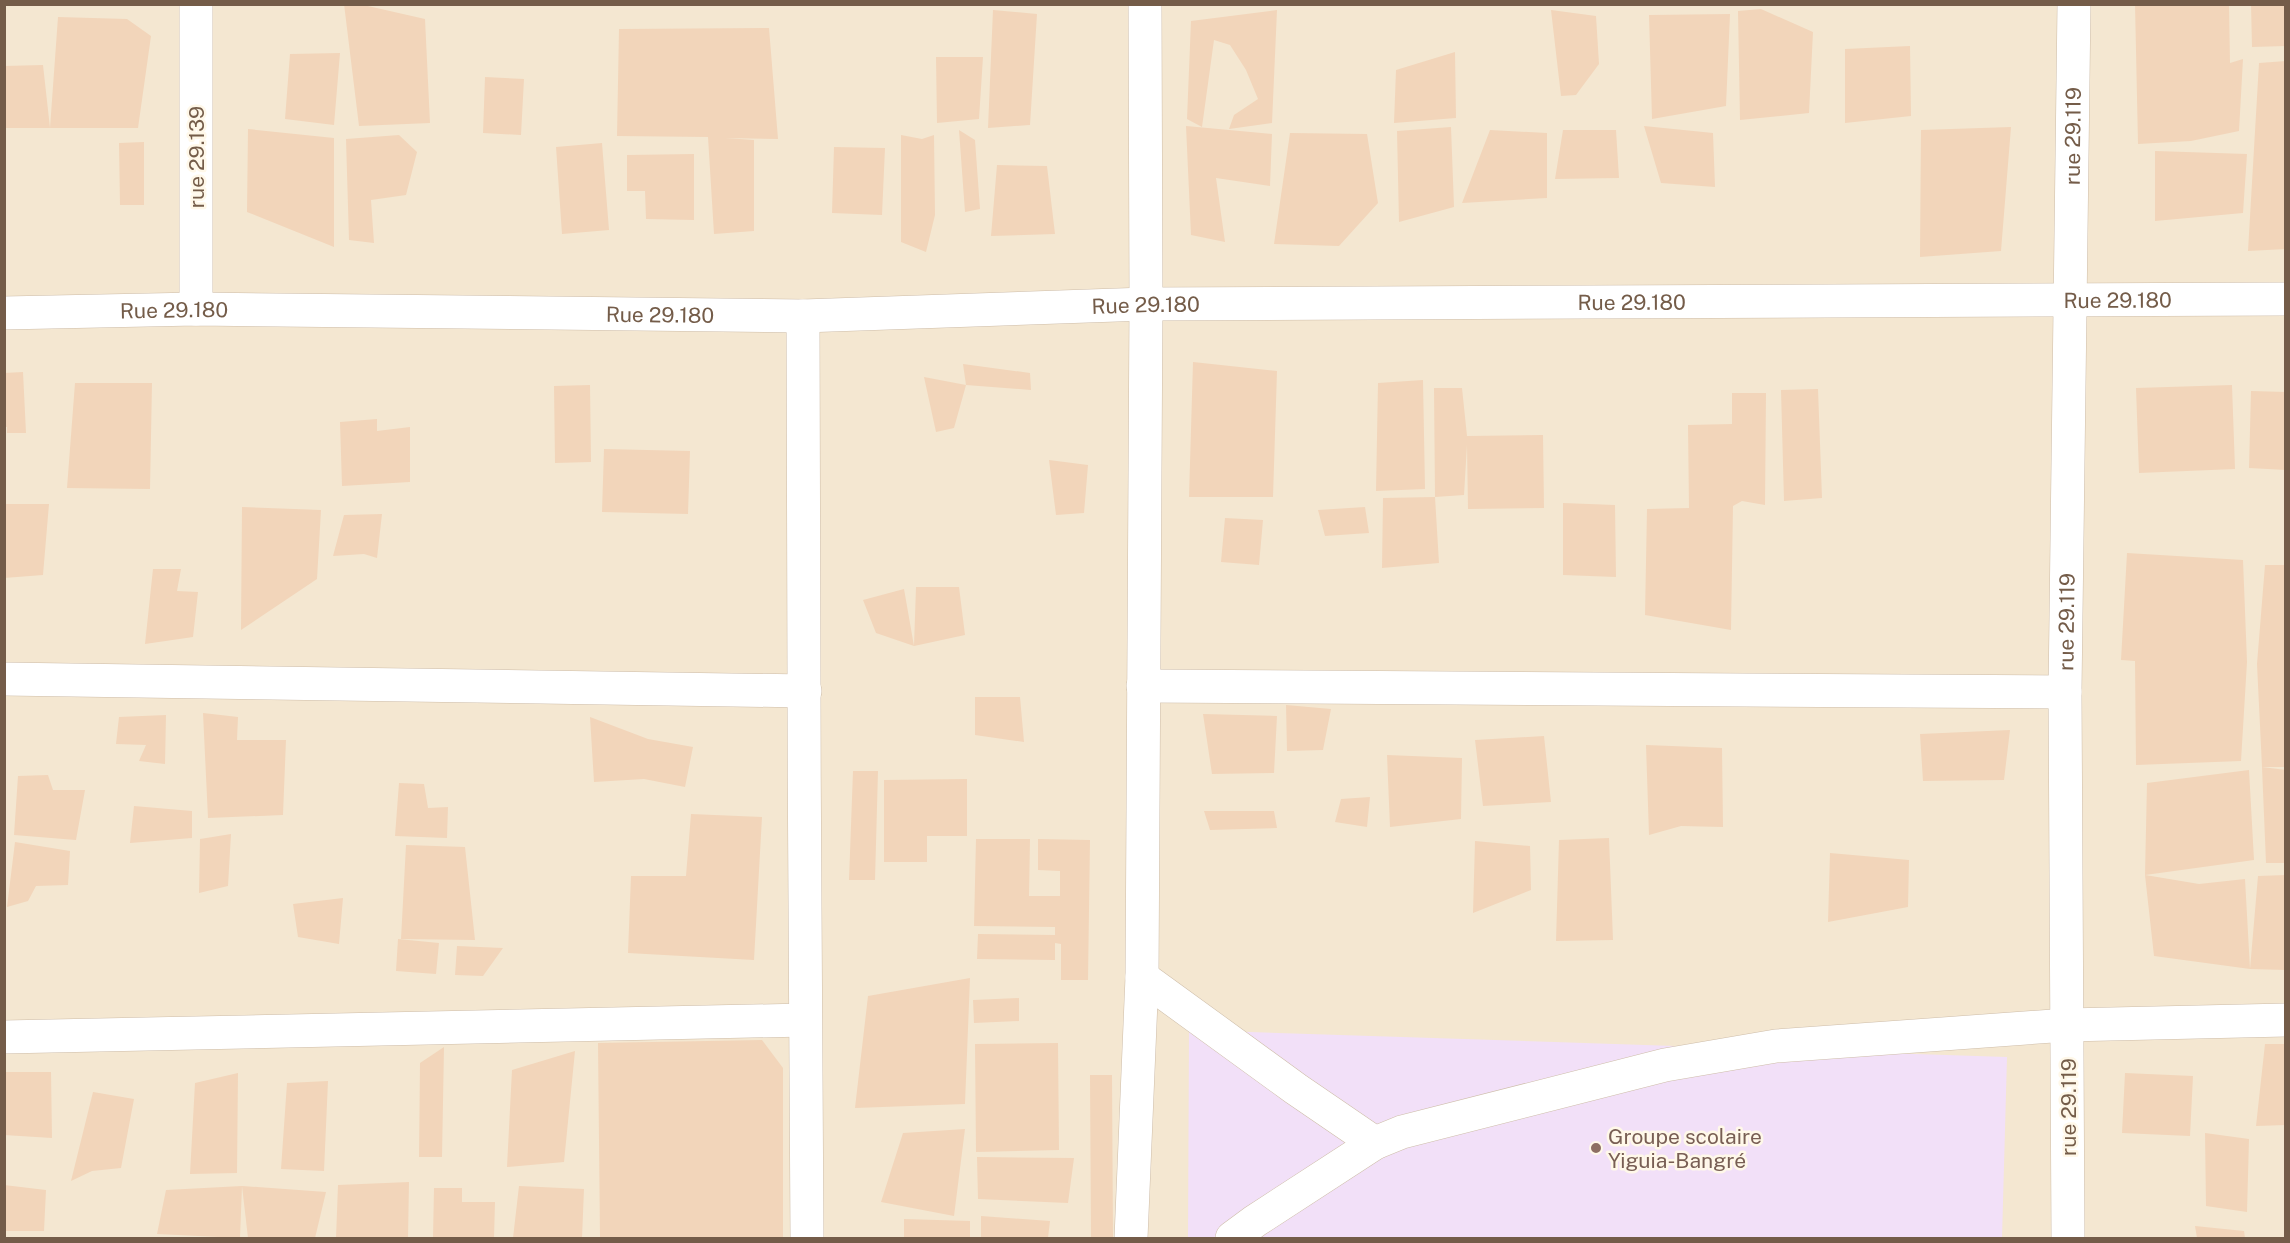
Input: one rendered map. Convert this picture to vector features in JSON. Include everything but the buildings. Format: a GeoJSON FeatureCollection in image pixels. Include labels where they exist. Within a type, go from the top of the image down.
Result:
{"type":"FeatureCollection","features":[{"type":"Feature","properties":{"kind":"street","name":"rue 29.139"},"geometry":{"type":"LineString","coordinates":[[196,4],[196,309]]}},
{"type":"Feature","properties":{"kind":"street"},"geometry":{"type":"LineString","coordinates":[[1131,1239],[1142,977],[1146,304],[1145,4]]}},
{"type":"Feature","properties":{"kind":"street","name":"rue 29.119"},"geometry":{"type":"LineString","coordinates":[[2068,1239],[2065,692],[2074,4]]}},
{"type":"Feature","properties":{"kind":"street","name":"Rue 29.180"},"geometry":{"type":"LineString","coordinates":[[4,313],[196,309],[803,316],[1146,304],[2286,299]]}},
{"type":"Feature","properties":{"kind":"street"},"geometry":{"type":"LineString","coordinates":[[803,316],[804,1020],[807,1239]]}},
{"type":"Feature","properties":{"kind":"street"},"geometry":{"type":"LineString","coordinates":[[4,679],[805,691]]}},
{"type":"Feature","properties":{"kind":"street"},"geometry":{"type":"LineString","coordinates":[[1143,687],[2065,692]]}},
{"type":"Feature","properties":{"kind":"street"},"geometry":{"type":"LineString","coordinates":[[1142,977],[1296,1089],[1375,1143]]}},
{"type":"Feature","properties":{"kind":"street"},"geometry":{"type":"LineString","coordinates":[[4,1036],[804,1020]]}},
{"type":"Feature","properties":{"kind":"street"},"geometry":{"type":"LineString","coordinates":[[1232,1239],[1264,1215],[1375,1143],[1402,1132],[1665,1065],[1776,1046],[2067,1025],[2286,1020]]}},
{"type":"Feature","properties":{"kind":"shaded area"},"geometry":{"type":"Polygon","coordinates":[[[5,5],[2285,5],[2285,1238],[5,1238],[5,5]]]}},
{"type":"Feature","properties":{"kind":"shaded area","name":"Groupe scolaire Yiguia-Bangré"},"geometry":{"type":"Polygon","coordinates":[[[1189,1030],[2007,1057],[2002,1238],[1188,1238],[1189,1030]]]}},
{"type":"Feature","properties":{"kind":"place","name":"Groupe scolaire Yiguia-Bangré"},"geometry":{"type":"Point","coordinates":[1596,1148]}}]}
